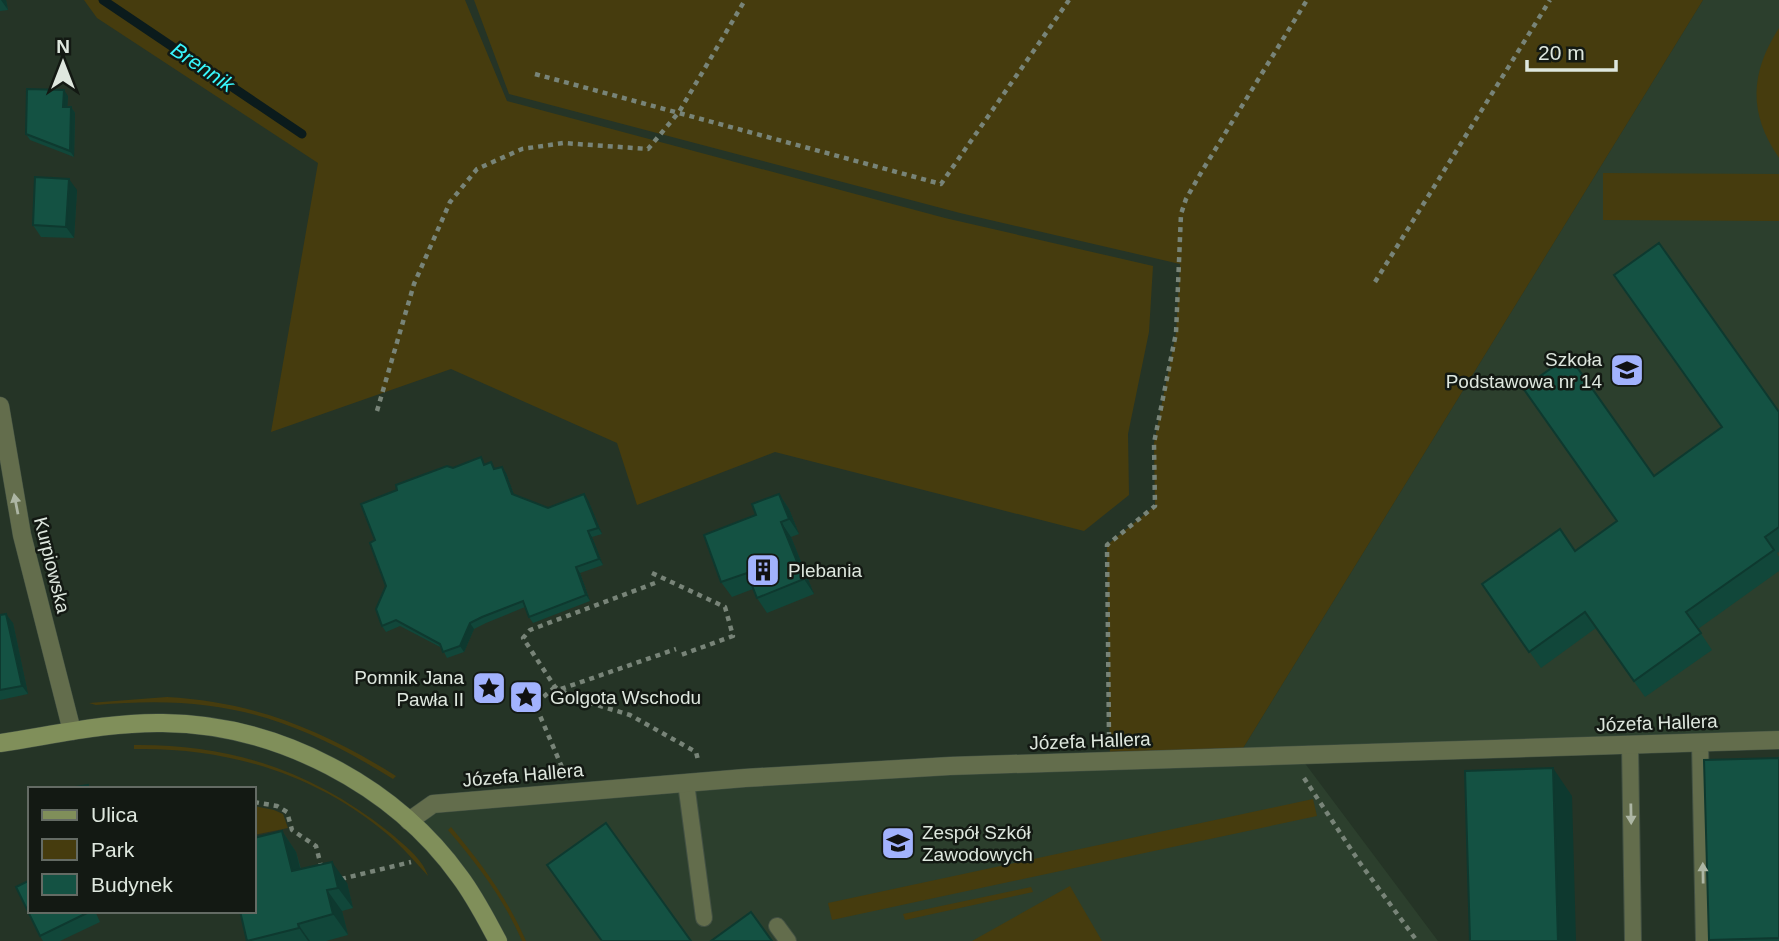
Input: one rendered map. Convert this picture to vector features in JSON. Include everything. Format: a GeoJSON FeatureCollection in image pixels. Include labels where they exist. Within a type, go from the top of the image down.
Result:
{"type":"FeatureCollection","features":[{"type":"Feature","properties":{"kind":"main road"},"geometry":{"type":"LineString","coordinates":[[0,743],[72,731],[165,723],[236,731],[307,755],[343,773],[380,797],[438,849],[460,876],[498,941]]}},
{"type":"Feature","properties":{"kind":"street","name":"Kurpiowska"},"geometry":{"type":"LineString","coordinates":[[0,406],[20,522],[72,731]]}},
{"type":"Feature","properties":{"kind":"street","name":"Józefa Hallera"},"geometry":{"type":"LineString","coordinates":[[409,821],[433,804],[572,792],[693,777],[1110,760],[1294,757],[1779,740]]}},
{"type":"Feature","properties":{"kind":"lane"},"geometry":{"type":"LineString","coordinates":[[1700,743],[1704,941]]}},
{"type":"Feature","properties":{"kind":"lane"},"geometry":{"type":"LineString","coordinates":[[1630,746],[1633,941]]}},
{"type":"Feature","properties":{"kind":"lane"},"geometry":{"type":"LineString","coordinates":[[693,777],[704,918]]}},
{"type":"Feature","properties":{"kind":"lane"},"geometry":{"type":"LineString","coordinates":[[777,926],[788,941]]}},
{"type":"Feature","properties":{"kind":"path"},"geometry":{"type":"LineString","coordinates":[[377,411],[414,284],[450,202],[477,169],[522,149],[563,143],[648,149],[679,113],[746,0]]}},
{"type":"Feature","properties":{"kind":"path"},"geometry":{"type":"LineString","coordinates":[[536,74],[941,184],[1069,0]]}},
{"type":"Feature","properties":{"kind":"path"},"geometry":{"type":"LineString","coordinates":[[1110,760],[1107,545],[1155,506],[1154,443],[1176,333],[1181,214],[1202,171],[1307,0]]}},
{"type":"Feature","properties":{"kind":"path"},"geometry":{"type":"LineString","coordinates":[[1375,282],[1550,0]]}},
{"type":"Feature","properties":{"kind":"path"},"geometry":{"type":"LineString","coordinates":[[652,573],[725,607],[733,636],[678,656]]}},
{"type":"Feature","properties":{"kind":"path"},"geometry":{"type":"LineString","coordinates":[[655,583],[530,630],[523,638],[558,688],[577,699],[631,715],[696,752],[693,777]]}},
{"type":"Feature","properties":{"kind":"path"},"geometry":{"type":"LineString","coordinates":[[572,792],[535,704],[558,688],[676,649]]}},
{"type":"Feature","properties":{"kind":"path"},"geometry":{"type":"LineString","coordinates":[[1294,757],[1306,783],[1417,941]]}},
{"type":"Feature","properties":{"kind":"path"},"geometry":{"type":"LineString","coordinates":[[256,802],[277,806],[287,813],[292,830],[316,846],[322,871]]}},
{"type":"Feature","properties":{"kind":"path"},"geometry":{"type":"LineString","coordinates":[[279,834],[292,830]]}},
{"type":"Feature","properties":{"kind":"path"},"geometry":{"type":"LineString","coordinates":[[337,880],[411,862]]}},
{"type":"Feature","properties":{"kind":"shaded area","name":"Szkoła Podstawowa nr 14"},"geometry":{"type":"Polygon","coordinates":[[[1703,0],[1779,0],[1779,740],[1301,758],[1438,941],[498,941],[409,821],[433,804],[1237,758],[1703,0]]]}},
{"type":"Feature","properties":{"kind":"green space"},"geometry":{"type":"Polygon","coordinates":[[[84,0],[465,0],[507,101],[945,218],[1153,266],[1149,332],[1128,434],[1129,495],[1084,531],[775,452],[637,505],[617,443],[451,369],[271,432],[318,163],[97,18],[84,0]]]}},
{"type":"Feature","properties":{"kind":"green space"},"geometry":{"type":"Polygon","coordinates":[[[474,0],[1703,0],[1237,758],[1110,760],[1107,545],[1155,506],[1154,443],[1176,333],[1180,264],[960,213],[509,94],[474,0]]]}},
{"type":"Feature","properties":{"kind":"green space"},"geometry":{"type":"Polygon","coordinates":[[[1779,28],[1779,158],[1762,125],[1756,93],[1762,61],[1779,28]]]}},
{"type":"Feature","properties":{"kind":"green space"},"geometry":{"type":"Polygon","coordinates":[[[1603,173],[1779,174],[1779,221],[1603,220],[1603,173]]]}},
{"type":"Feature","properties":{"kind":"green space"},"geometry":{"type":"Polygon","coordinates":[[[167,697],[230,705],[287,721],[341,745],[396,776],[393,779],[320,739],[252,714],[179,703],[89,703],[167,697]]]}},
{"type":"Feature","properties":{"kind":"green space"},"geometry":{"type":"Polygon","coordinates":[[[134,745],[170,746],[237,756],[300,777],[360,811],[389,832],[417,858],[428,876],[399,845],[367,818],[306,783],[240,760],[205,753],[134,749],[134,745]]]}},
{"type":"Feature","properties":{"kind":"green space"},"geometry":{"type":"Polygon","coordinates":[[[1313,799],[1317,816],[832,920],[828,903],[1313,799]]]}},
{"type":"Feature","properties":{"kind":"green space"},"geometry":{"type":"Polygon","coordinates":[[[256,806],[283,814],[288,828],[256,835],[256,806]]]}},
{"type":"Feature","properties":{"kind":"green space"},"geometry":{"type":"Polygon","coordinates":[[[451,827],[493,882],[526,941],[522,941],[489,882],[448,830],[451,827]]]}},
{"type":"Feature","properties":{"kind":"green space"},"geometry":{"type":"Polygon","coordinates":[[[1070,886],[1102,941],[972,941],[1070,886]]]}},
{"type":"Feature","properties":{"kind":"green space"},"geometry":{"type":"Polygon","coordinates":[[[1031,887],[1033,892],[905,920],[903,914],[1031,887]]]}},
{"type":"Feature","properties":{"kind":"building"},"geometry":{"type":"Polygon","coordinates":[[[27,89],[64,90],[63,107],[71,107],[70,151],[26,134],[27,89]]]}},
{"type":"Feature","properties":{"kind":"building"},"geometry":{"type":"Polygon","coordinates":[[[35,177],[69,179],[66,227],[33,225],[35,177]]]}},
{"type":"Feature","properties":{"kind":"building","name":"Szkoła Podstawowa nr 14"},"geometry":{"type":"Polygon","coordinates":[[[1659,243],[1779,412],[1779,527],[1765,537],[1774,550],[1686,612],[1701,633],[1634,681],[1585,612],[1529,652],[1482,584],[1560,529],[1575,551],[1617,521],[1523,388],[1569,356],[1654,476],[1722,427],[1614,275],[1659,243]]]}},
{"type":"Feature","properties":{"kind":"building"},"geometry":{"type":"Polygon","coordinates":[[[481,457],[484,465],[491,462],[494,469],[502,467],[512,494],[548,508],[584,494],[598,528],[588,531],[599,559],[576,567],[586,595],[529,617],[523,601],[482,617],[470,623],[460,646],[443,652],[440,644],[396,620],[382,626],[376,609],[386,586],[370,543],[375,540],[361,504],[397,490],[396,485],[481,457]]]}},
{"type":"Feature","properties":{"kind":"building"},"geometry":{"type":"Polygon","coordinates":[[[779,494],[789,519],[781,522],[804,579],[757,598],[747,573],[721,582],[704,535],[756,515],[752,504],[779,494]]]}},
{"type":"Feature","properties":{"kind":"building"},"geometry":{"type":"Polygon","coordinates":[[[6,614],[22,686],[0,690],[0,615],[6,614]]]}},
{"type":"Feature","properties":{"kind":"building"},"geometry":{"type":"Polygon","coordinates":[[[1779,758],[1779,938],[1709,940],[1704,760],[1779,758]]]}},
{"type":"Feature","properties":{"kind":"building"},"geometry":{"type":"Polygon","coordinates":[[[1553,768],[1558,941],[1470,941],[1465,771],[1553,768]]]}},
{"type":"Feature","properties":{"kind":"building"},"geometry":{"type":"Polygon","coordinates":[[[606,823],[691,941],[602,941],[547,865],[606,823]]]}},
{"type":"Feature","properties":{"kind":"building"},"geometry":{"type":"Polygon","coordinates":[[[282,831],[292,871],[332,862],[338,888],[327,890],[333,914],[298,924],[299,928],[247,941],[240,913],[256,913],[256,838],[282,831]]]}},
{"type":"Feature","properties":{"kind":"building"},"geometry":{"type":"Polygon","coordinates":[[[28,881],[28,912],[16,887],[28,881]]]}},
{"type":"Feature","properties":{"kind":"building"},"geometry":{"type":"Polygon","coordinates":[[[751,912],[772,941],[711,941],[751,912]]]}},
{"type":"Feature","properties":{"kind":"building"},"geometry":{"type":"Polygon","coordinates":[[[29,913],[87,913],[40,936],[29,913]]]}},
{"type":"Feature","properties":{"kind":"waterway","name":"Brennik"},"geometry":{"type":"LineString","coordinates":[[103,0],[302,134]]}},
{"type":"Feature","properties":{"kind":"place","name":"Szkoła Podstawowa nr 14"},"geometry":{"type":"Point","coordinates":[1627,370]}},
{"type":"Feature","properties":{"kind":"place","name":"Plebania"},"geometry":{"type":"Point","coordinates":[763,570]}},
{"type":"Feature","properties":{"kind":"place","name":"Pomnik Jana Pawła II"},"geometry":{"type":"Point","coordinates":[489,688]}},
{"type":"Feature","properties":{"kind":"place","name":"Golgota Wschodu"},"geometry":{"type":"Point","coordinates":[526,697]}},
{"type":"Feature","properties":{"kind":"place","name":"Zespół Szkół Zawodowych"},"geometry":{"type":"Point","coordinates":[898,843]}}]}
